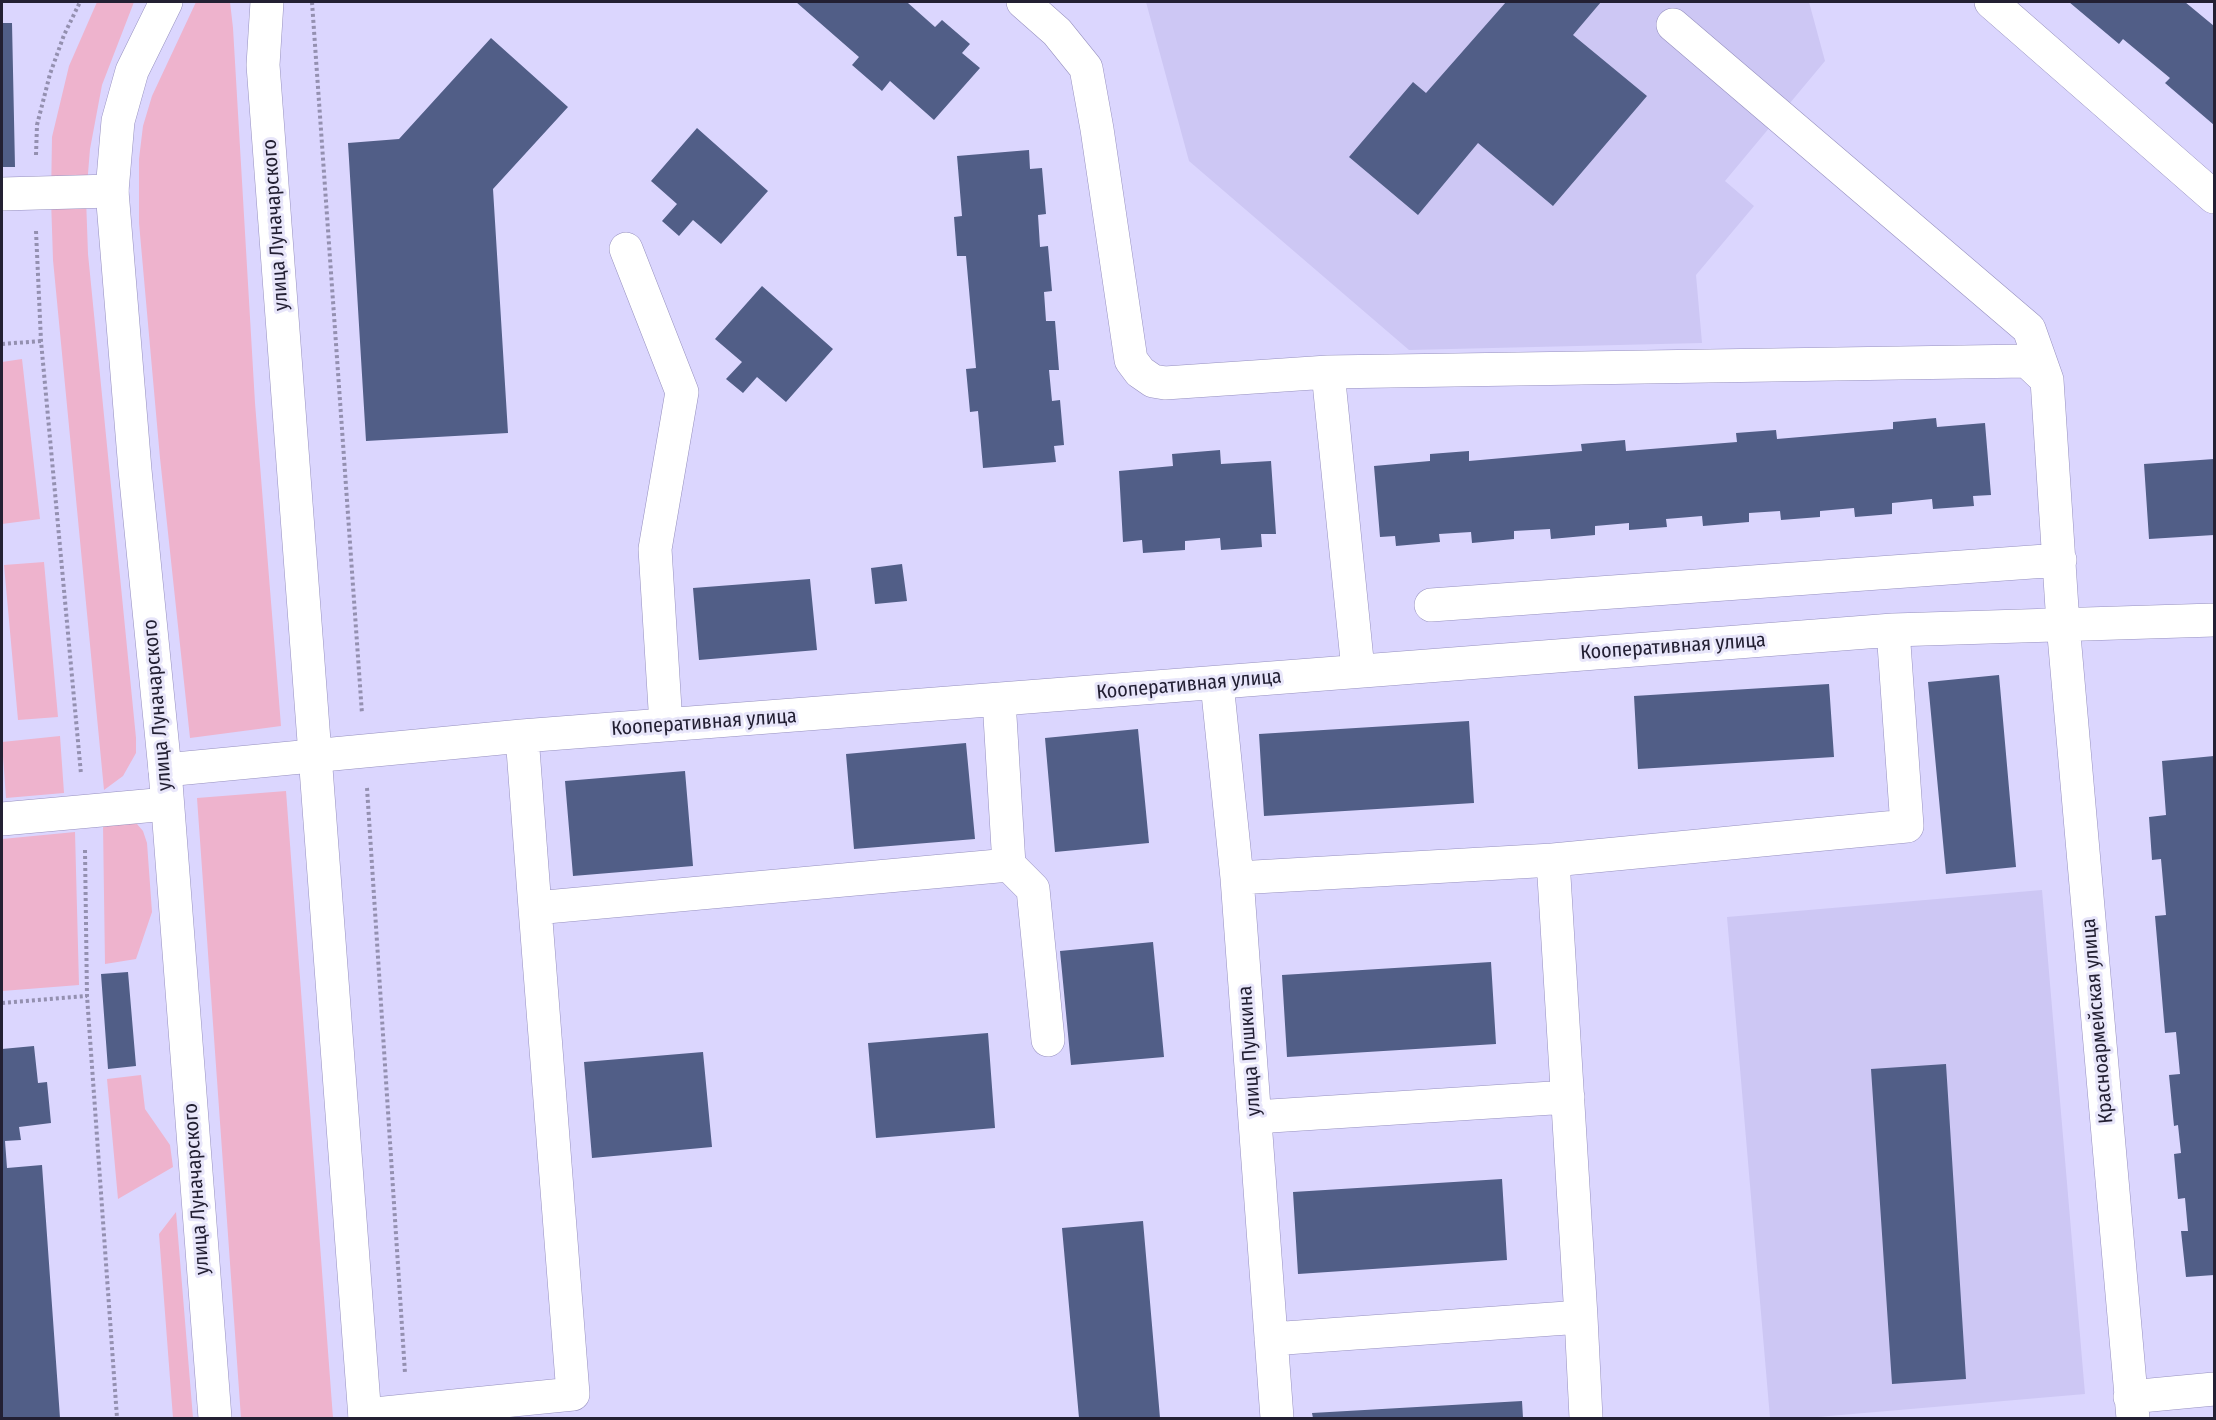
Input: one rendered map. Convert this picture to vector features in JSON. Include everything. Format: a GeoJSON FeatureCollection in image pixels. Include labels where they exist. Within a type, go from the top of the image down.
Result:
{"type":"FeatureCollection","features":[{"type":"Feature","properties":{"kind":"street","name":"улица Луначарского"},"geometry":{"type":"LineString","coordinates":[[166,2],[129,81],[118,121],[112,191],[135,471],[165,770],[215,1419]]}},
{"type":"Feature","properties":{"kind":"street","name":"улица Луначарского"},"geometry":{"type":"LineString","coordinates":[[267,2],[263,65],[365,1417]]}},
{"type":"Feature","properties":{"kind":"street"},"geometry":{"type":"LineString","coordinates":[[1023,2],[1058,32],[1086,68],[1097,129],[1127,345],[1135,366],[1153,381],[1165,383],[1328,372],[2027,361],[2047,380]]}},
{"type":"Feature","properties":{"kind":"street"},"geometry":{"type":"LineString","coordinates":[[1991,2],[2214,197]]}},
{"type":"Feature","properties":{"kind":"street","name":"Красноармейская улица"},"geometry":{"type":"LineString","coordinates":[[1673,25],[2029,329],[2047,380],[2063,624],[2132,1408]]}},
{"type":"Feature","properties":{"kind":"street"},"geometry":{"type":"LineString","coordinates":[[2,194],[112,191]]}},
{"type":"Feature","properties":{"kind":"street"},"geometry":{"type":"LineString","coordinates":[[626,249],[682,392],[655,549],[666,725]]}},
{"type":"Feature","properties":{"kind":"street"},"geometry":{"type":"LineString","coordinates":[[1328,372],[1358,670]]}},
{"type":"Feature","properties":{"kind":"street"},"geometry":{"type":"LineString","coordinates":[[1431,605],[2060,560]]}},
{"type":"Feature","properties":{"kind":"street","name":"Кооперативная улица"},"geometry":{"type":"LineString","coordinates":[[165,770],[522,736],[1893,630],[2214,620]]}},
{"type":"Feature","properties":{"kind":"street"},"geometry":{"type":"LineString","coordinates":[[1237,878],[1553,860],[1907,826],[1893,630]]}},
{"type":"Feature","properties":{"kind":"street","name":"улица Пушкина"},"geometry":{"type":"LineString","coordinates":[[1217,683],[1237,878],[1277,1419]]}},
{"type":"Feature","properties":{"kind":"street"},"geometry":{"type":"LineString","coordinates":[[999,700],[1009,865],[1033,889],[1048,1040]]}},
{"type":"Feature","properties":{"kind":"street"},"geometry":{"type":"LineString","coordinates":[[365,1417],[407,1410],[574,1406],[522,736]]}},
{"type":"Feature","properties":{"kind":"street"},"geometry":{"type":"LineString","coordinates":[[2,819],[167,804]]}},
{"type":"Feature","properties":{"kind":"street"},"geometry":{"type":"LineString","coordinates":[[1553,860],[1586,1419]]}},
{"type":"Feature","properties":{"kind":"street"},"geometry":{"type":"LineString","coordinates":[[535,908],[1009,865]]}},
{"type":"Feature","properties":{"kind":"street"},"geometry":{"type":"LineString","coordinates":[[1255,1117],[1568,1097]]}},
{"type":"Feature","properties":{"kind":"street"},"geometry":{"type":"LineString","coordinates":[[1271,1339],[1581,1317]]}},
{"type":"Feature","properties":{"kind":"street"},"geometry":{"type":"LineString","coordinates":[[2132,1408],[2214,1389]]}},
{"type":"Feature","properties":{"kind":"path"},"geometry":{"type":"LineString","coordinates":[[80,2],[64,34],[50,74],[37,125],[34,193],[41,341],[85,810],[87,996],[117,1419]]}},
{"type":"Feature","properties":{"kind":"path"},"geometry":{"type":"LineString","coordinates":[[312,2],[365,752],[407,1410]]}},
{"type":"Feature","properties":{"kind":"path"},"geometry":{"type":"LineString","coordinates":[[2,344],[41,341]]}},
{"type":"Feature","properties":{"kind":"path"},"geometry":{"type":"LineString","coordinates":[[2,1003],[87,996]]}},
{"type":"Feature","properties":{"kind":"shaded area"},"geometry":{"type":"Polygon","coordinates":[[[97,2],[134,2],[102,85],[90,149],[86,198],[88,254],[136,738],[136,753],[123,776],[104,790],[53,260],[51,199],[52,137],[69,66],[97,2]]]}},
{"type":"Feature","properties":{"kind":"shaded area"},"geometry":{"type":"Polygon","coordinates":[[[196,2],[230,2],[255,403],[281,726],[190,738],[160,458],[139,223],[139,159],[143,126],[152,96],[196,2]]]}},
{"type":"Feature","properties":{"kind":"shaded area"},"geometry":{"type":"Polygon","coordinates":[[[1146,2],[1809,2],[1825,61],[1725,181],[1754,206],[1696,275],[1702,343],[1409,350],[1189,161],[1146,2]]]}},
{"type":"Feature","properties":{"kind":"shaded area"},"geometry":{"type":"Polygon","coordinates":[[[22,359],[40,519],[2,524],[2,362],[22,359]]]}},
{"type":"Feature","properties":{"kind":"shaded area"},"geometry":{"type":"Polygon","coordinates":[[[44,562],[58,717],[18,720],[4,565],[44,562]]]}},
{"type":"Feature","properties":{"kind":"shaded area"},"geometry":{"type":"Polygon","coordinates":[[[60,736],[64,793],[6,798],[2,742],[60,736]]]}},
{"type":"Feature","properties":{"kind":"shaded area"},"geometry":{"type":"Polygon","coordinates":[[[286,791],[333,1418],[241,1418],[197,798],[286,791]]]}},
{"type":"Feature","properties":{"kind":"shaded area"},"geometry":{"type":"Polygon","coordinates":[[[127,822],[137,824],[143,831],[147,843],[152,912],[136,959],[105,964],[103,825],[127,822]]]}},
{"type":"Feature","properties":{"kind":"shaded area"},"geometry":{"type":"Polygon","coordinates":[[[75,832],[79,985],[2,991],[2,839],[75,832]]]}},
{"type":"Feature","properties":{"kind":"shaded area"},"geometry":{"type":"Polygon","coordinates":[[[2042,890],[2085,1394],[1806,1418],[1770,1418],[1727,917],[2042,890]]]}},
{"type":"Feature","properties":{"kind":"shaded area"},"geometry":{"type":"Polygon","coordinates":[[[141,1075],[145,1109],[170,1145],[173,1167],[118,1199],[107,1079],[141,1075]]]}},
{"type":"Feature","properties":{"kind":"shaded area"},"geometry":{"type":"Polygon","coordinates":[[[176,1212],[193,1418],[173,1418],[159,1234],[176,1212]]]}},
{"type":"Feature","properties":{"kind":"building"},"geometry":{"type":"Polygon","coordinates":[[[796,2],[910,2],[908,3],[935,27],[942,20],[970,44],[962,53],[980,68],[934,120],[890,81],[882,91],[852,65],[859,57],[796,2]]]}},
{"type":"Feature","properties":{"kind":"building"},"geometry":{"type":"Polygon","coordinates":[[[1506,2],[1601,2],[1573,35],[1647,96],[1553,206],[1478,143],[1418,215],[1349,157],[1413,82],[1426,93],[1506,2]]]}},
{"type":"Feature","properties":{"kind":"building"},"geometry":{"type":"Polygon","coordinates":[[[2069,2],[2185,2],[2214,26],[2214,125],[2165,83],[2170,78],[2123,39],[2119,44],[2069,2]]]}},
{"type":"Feature","properties":{"kind":"building"},"geometry":{"type":"Polygon","coordinates":[[[2,23],[12,23],[15,167],[2,167],[2,23]]]}},
{"type":"Feature","properties":{"kind":"building"},"geometry":{"type":"Polygon","coordinates":[[[491,38],[568,107],[493,189],[508,433],[366,441],[348,143],[399,139],[491,38]]]}},
{"type":"Feature","properties":{"kind":"building"},"geometry":{"type":"Polygon","coordinates":[[[697,128],[768,191],[721,244],[693,220],[679,236],[662,221],[677,204],[651,181],[697,128]]]}},
{"type":"Feature","properties":{"kind":"building"},"geometry":{"type":"Polygon","coordinates":[[[1029,150],[1030,169],[1042,168],[1046,214],[1038,215],[1040,247],[1048,246],[1052,291],[1044,292],[1046,321],[1055,321],[1059,370],[1049,370],[1052,401],[1060,400],[1064,445],[1054,446],[1056,462],[983,468],[978,411],[970,412],[966,369],[976,368],[966,256],[957,256],[954,217],[962,216],[957,156],[1029,150]]]}},
{"type":"Feature","properties":{"kind":"building"},"geometry":{"type":"Polygon","coordinates":[[[762,286],[833,349],[786,402],[757,377],[743,393],[726,379],[742,362],[715,339],[762,286]]]}},
{"type":"Feature","properties":{"kind":"building"},"geometry":{"type":"Polygon","coordinates":[[[1936,418],[1937,427],[1985,423],[1991,495],[1973,496],[1974,506],[1933,509],[1932,499],[1892,503],[1892,514],[1855,517],[1854,508],[1820,511],[1820,517],[1781,520],[1780,511],[1749,513],[1749,522],[1703,526],[1702,516],[1666,519],[1667,527],[1629,530],[1629,523],[1595,526],[1595,535],[1551,539],[1550,529],[1514,531],[1514,539],[1472,543],[1471,532],[1439,534],[1440,542],[1396,546],[1395,536],[1380,537],[1374,466],[1430,461],[1430,454],[1469,451],[1469,461],[1582,451],[1581,444],[1625,440],[1626,451],[1737,442],[1736,433],[1776,430],[1777,439],[1893,429],[1893,422],[1936,418]]]}},
{"type":"Feature","properties":{"kind":"building"},"geometry":{"type":"Polygon","coordinates":[[[1220,450],[1221,464],[1271,461],[1276,534],[1261,534],[1262,547],[1221,550],[1220,538],[1185,541],[1185,550],[1143,553],[1142,540],[1123,542],[1119,471],[1173,466],[1172,454],[1220,450]]]}},
{"type":"Feature","properties":{"kind":"building"},"geometry":{"type":"Polygon","coordinates":[[[2214,459],[2214,535],[2149,539],[2144,464],[2214,459]]]}},
{"type":"Feature","properties":{"kind":"building"},"geometry":{"type":"Polygon","coordinates":[[[902,564],[907,601],[875,604],[871,568],[902,564]]]}},
{"type":"Feature","properties":{"kind":"building"},"geometry":{"type":"Polygon","coordinates":[[[810,579],[817,650],[699,660],[693,588],[810,579]]]}},
{"type":"Feature","properties":{"kind":"building"},"geometry":{"type":"Polygon","coordinates":[[[1999,675],[2016,867],[1946,874],[1928,682],[1999,675]]]}},
{"type":"Feature","properties":{"kind":"building"},"geometry":{"type":"Polygon","coordinates":[[[1829,684],[1834,757],[1638,769],[1634,696],[1829,684]]]}},
{"type":"Feature","properties":{"kind":"building"},"geometry":{"type":"Polygon","coordinates":[[[1469,721],[1474,803],[1264,816],[1259,734],[1469,721]]]}},
{"type":"Feature","properties":{"kind":"building"},"geometry":{"type":"Polygon","coordinates":[[[1138,729],[1149,843],[1055,852],[1045,738],[1138,729]]]}},
{"type":"Feature","properties":{"kind":"building"},"geometry":{"type":"Polygon","coordinates":[[[966,743],[975,839],[854,849],[846,754],[966,743]]]}},
{"type":"Feature","properties":{"kind":"building"},"geometry":{"type":"Polygon","coordinates":[[[2214,756],[2214,1275],[2186,1277],[2181,1231],[2188,1231],[2185,1198],[2178,1199],[2174,1154],[2181,1153],[2178,1125],[2174,1126],[2169,1075],[2180,1074],[2176,1032],[2165,1033],[2155,916],[2166,915],[2161,859],[2152,860],[2149,817],[2166,815],[2162,761],[2214,756]]]}},
{"type":"Feature","properties":{"kind":"building"},"geometry":{"type":"Polygon","coordinates":[[[685,771],[693,866],[573,876],[565,781],[685,771]]]}},
{"type":"Feature","properties":{"kind":"building"},"geometry":{"type":"Polygon","coordinates":[[[1153,942],[1164,1057],[1071,1065],[1060,951],[1153,942]]]}},
{"type":"Feature","properties":{"kind":"building"},"geometry":{"type":"Polygon","coordinates":[[[1491,962],[1496,1044],[1287,1057],[1282,975],[1491,962]]]}},
{"type":"Feature","properties":{"kind":"building"},"geometry":{"type":"Polygon","coordinates":[[[128,972],[136,1066],[108,1069],[101,974],[128,972]]]}},
{"type":"Feature","properties":{"kind":"building"},"geometry":{"type":"Polygon","coordinates":[[[988,1033],[995,1128],[876,1138],[868,1043],[988,1033]]]}},
{"type":"Feature","properties":{"kind":"building"},"geometry":{"type":"Polygon","coordinates":[[[34,1046],[38,1083],[47,1082],[51,1123],[19,1127],[21,1140],[5,1141],[7,1168],[42,1165],[60,1418],[2,1418],[2,1049],[34,1046]]]}},
{"type":"Feature","properties":{"kind":"building"},"geometry":{"type":"Polygon","coordinates":[[[703,1052],[712,1147],[592,1158],[584,1062],[703,1052]]]}},
{"type":"Feature","properties":{"kind":"building"},"geometry":{"type":"Polygon","coordinates":[[[1946,1064],[1966,1379],[1892,1384],[1871,1069],[1946,1064]]]}},
{"type":"Feature","properties":{"kind":"building"},"geometry":{"type":"Polygon","coordinates":[[[1502,1179],[1507,1260],[1298,1274],[1293,1192],[1502,1179]]]}},
{"type":"Feature","properties":{"kind":"building"},"geometry":{"type":"Polygon","coordinates":[[[1143,1221],[1160,1418],[1079,1418],[1062,1228],[1143,1221]]]}},
{"type":"Feature","properties":{"kind":"building"},"geometry":{"type":"Polygon","coordinates":[[[1522,1401],[1523,1418],[1313,1418],[1312,1413],[1522,1401]]]}}]}
